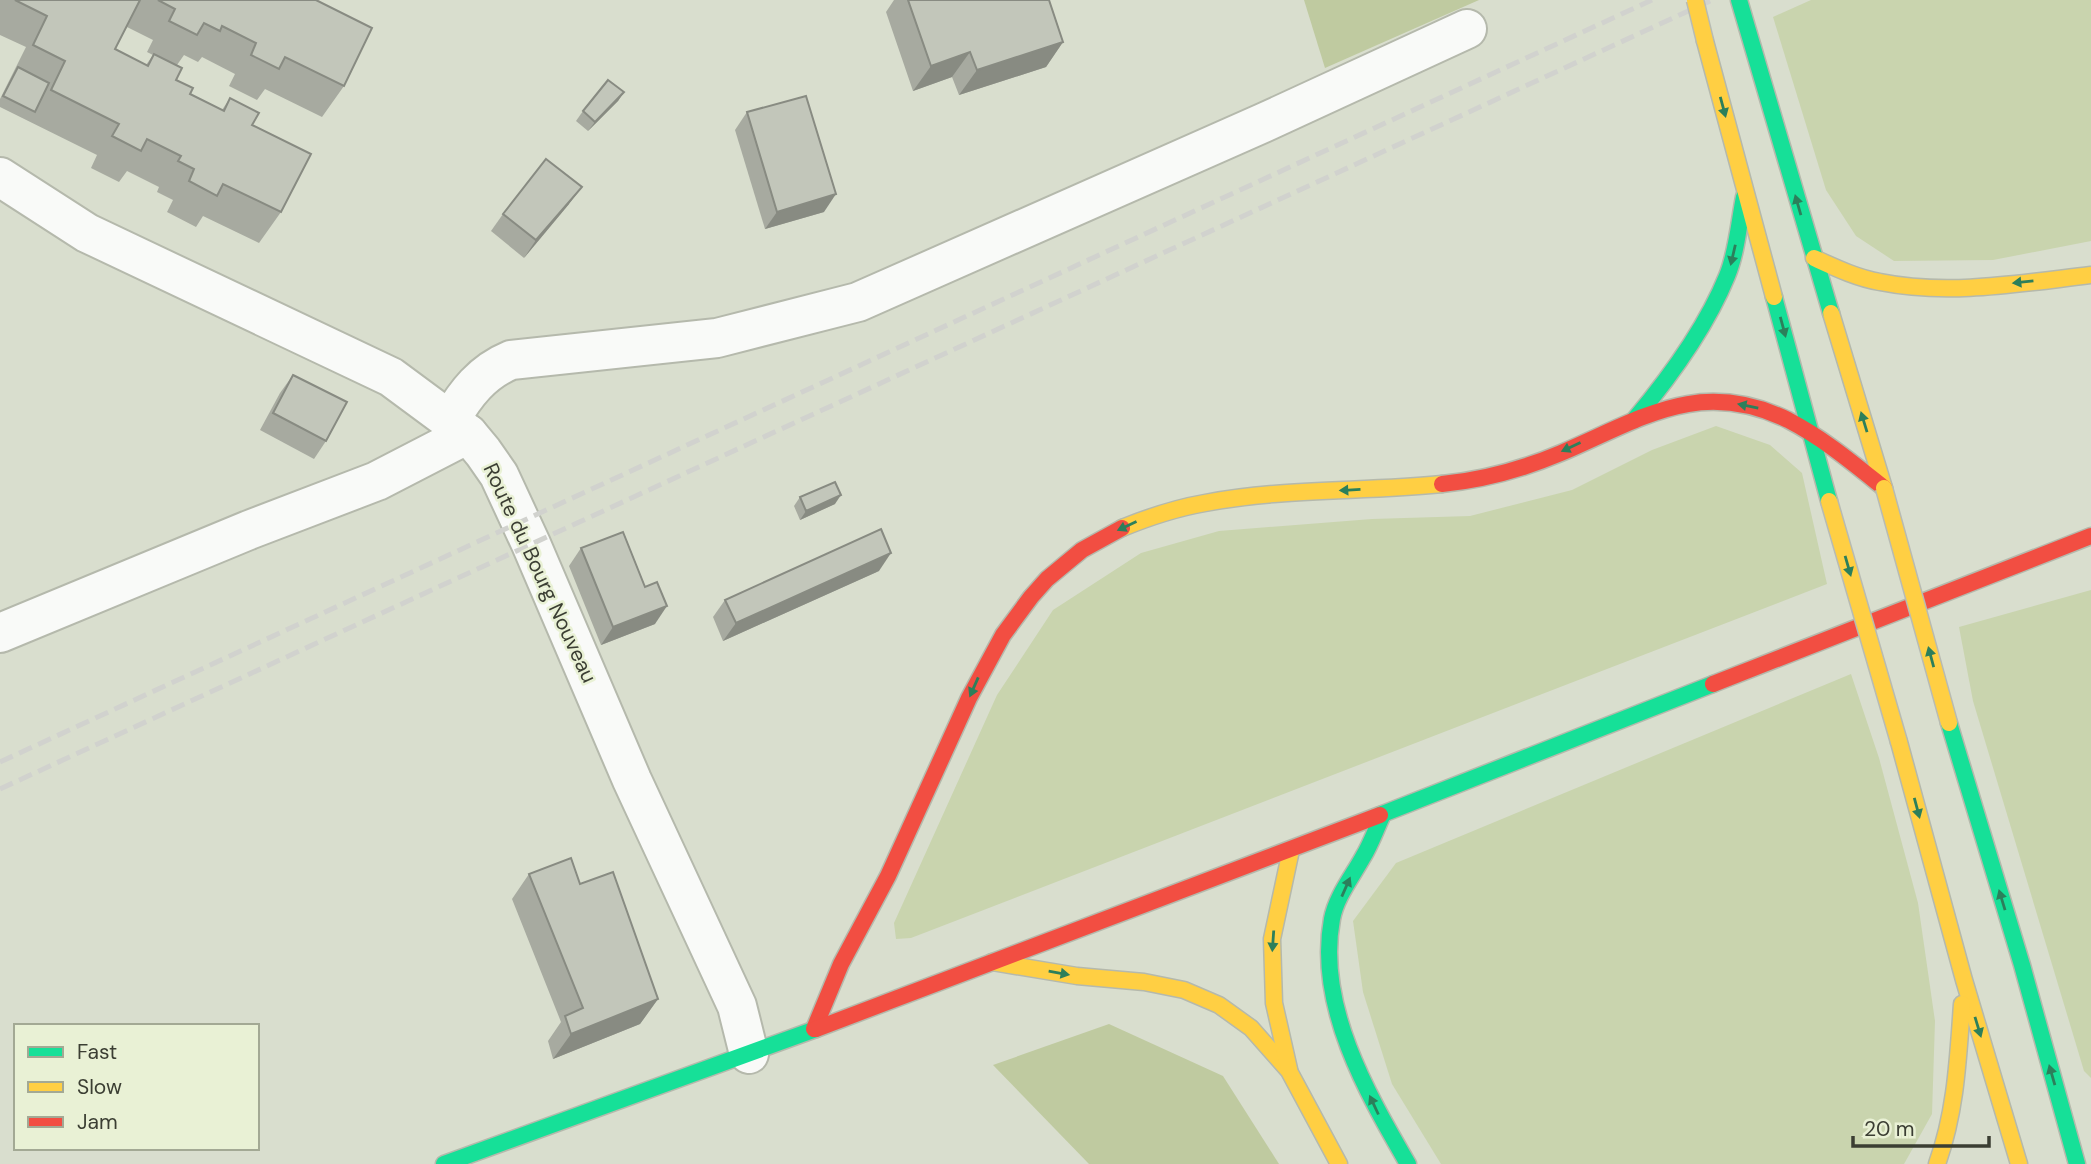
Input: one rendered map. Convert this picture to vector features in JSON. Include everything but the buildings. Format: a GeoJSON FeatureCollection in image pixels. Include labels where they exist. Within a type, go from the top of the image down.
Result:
{"type":"FeatureCollection","features":[{"type":"Feature","properties":{"kind":"main road"},"geometry":{"type":"LineString","coordinates":[[1695,0],[1829,501],[1899,742],[1964,981],[2019,1164]]}},
{"type":"Feature","properties":{"kind":"main road"},"geometry":{"type":"LineString","coordinates":[[1739,0],[1884,488],[2077,1164]]}},
{"type":"Feature","properties":{"kind":"main road"},"geometry":{"type":"LineString","coordinates":[[1634,420],[1672,375],[1716,301],[1728,274],[1746,188]]}},
{"type":"Feature","properties":{"kind":"main road"},"geometry":{"type":"LineString","coordinates":[[1814,258],[1830,268],[1878,281],[1945,288],[2091,275]]}},
{"type":"Feature","properties":{"kind":"main road"},"geometry":{"type":"LineString","coordinates":[[814,1029],[840,966],[887,879],[982,670],[1012,620],[1048,578],[1082,551],[1124,527],[1167,510],[1249,495],[1444,485],[1483,478],[1541,461],[1634,420],[1697,401],[1752,406],[1811,431],[1884,488]]}},
{"type":"Feature","properties":{"kind":"main road"},"geometry":{"type":"LineString","coordinates":[[444,1164],[748,1054],[1291,850],[2091,536]]}},
{"type":"Feature","properties":{"kind":"main road"},"geometry":{"type":"LineString","coordinates":[[1383,814],[1349,879],[1333,918],[1330,958],[1336,1001],[1353,1059],[1378,1115],[1408,1164]]}},
{"type":"Feature","properties":{"kind":"main road"},"geometry":{"type":"LineString","coordinates":[[1289,1071],[1274,1003],[1272,939],[1291,850]]}},
{"type":"Feature","properties":{"kind":"main road"},"geometry":{"type":"LineString","coordinates":[[992,961],[1077,976],[1144,982],[1184,990],[1219,1005],[1251,1028],[1289,1071],[1339,1164]]}},
{"type":"Feature","properties":{"kind":"main road"},"geometry":{"type":"LineString","coordinates":[[1937,1164],[1948,1133],[1956,1091],[1964,981]]}},
{"type":"Feature","properties":{"kind":"main road"},"geometry":{"type":"LineString","coordinates":[[2062,1107],[2083,1124]]}},
{"type":"Feature","properties":{"kind":"street"},"geometry":{"type":"LineString","coordinates":[[0,633],[249,530],[377,481],[459,427],[462,400],[477,381],[494,367],[511,360],[717,338],[858,302],[1263,123],[1467,29]]}},
{"type":"Feature","properties":{"kind":"street","name":"Route du Bourg Nouveau"},"geometry":{"type":"LineString","coordinates":[[0,177],[87,233],[391,377],[459,427],[499,475],[531,544],[632,780],[737,1006],[748,1054]]}},
{"type":"Feature","properties":{"kind":"green space"},"geometry":{"type":"Polygon","coordinates":[[[1304,0],[1479,0],[1325,68],[1304,0]]]}},
{"type":"Feature","properties":{"kind":"green space"},"geometry":{"type":"Polygon","coordinates":[[[1811,0],[2091,0],[2091,241],[1993,260],[1894,261],[1856,236],[1826,190],[1773,17],[1811,0]]]}},
{"type":"Feature","properties":{"kind":"green space"},"geometry":{"type":"Polygon","coordinates":[[[1716,426],[1770,445],[1802,473],[1827,584],[911,938],[896,939],[894,923],[997,695],[1053,610],[1141,553],[1219,531],[1372,519],[1470,516],[1572,490],[1652,450],[1716,426]]]}},
{"type":"Feature","properties":{"kind":"green space"},"geometry":{"type":"Polygon","coordinates":[[[2091,590],[2091,1078],[2084,1071],[1973,701],[1959,627],[2091,590]]]}},
{"type":"Feature","properties":{"kind":"green space"},"geometry":{"type":"Polygon","coordinates":[[[1851,674],[1879,758],[1918,903],[1935,1021],[1932,1114],[1904,1164],[1441,1164],[1392,1084],[1363,992],[1353,921],[1396,863],[1851,674]]]}},
{"type":"Feature","properties":{"kind":"green space"},"geometry":{"type":"Polygon","coordinates":[[[1109,1024],[1223,1076],[1279,1164],[1089,1164],[993,1065],[1109,1024]]]}},
{"type":"Feature","properties":{"kind":"railway"},"geometry":{"type":"LineString","coordinates":[[0,762],[1652,0]]}},
{"type":"Feature","properties":{"kind":"railway"},"geometry":{"type":"LineString","coordinates":[[0,789],[1712,0]]}},
{"type":"Feature","properties":{"kind":"traffic: fast"},"geometry":{"type":"LineString","coordinates":[[1739,0],[1831,313]]}},
{"type":"Feature","properties":{"kind":"traffic: fast"},"geometry":{"type":"LineString","coordinates":[[1634,420],[1661,387],[1709,314],[1733,257],[1744,197]]}},
{"type":"Feature","properties":{"kind":"traffic: fast"},"geometry":{"type":"LineString","coordinates":[[1774,297],[1829,501]]}},
{"type":"Feature","properties":{"kind":"traffic: fast"},"geometry":{"type":"LineString","coordinates":[[1380,815],[1713,684]]}},
{"type":"Feature","properties":{"kind":"traffic: fast"},"geometry":{"type":"LineString","coordinates":[[1949,723],[2022,965],[2077,1164]]}},
{"type":"Feature","properties":{"kind":"traffic: fast"},"geometry":{"type":"LineString","coordinates":[[1383,814],[1366,852],[1337,903],[1332,919],[1329,951],[1331,984],[1338,1016],[1362,1078],[1408,1164]]}},
{"type":"Feature","properties":{"kind":"traffic: fast"},"geometry":{"type":"LineString","coordinates":[[444,1164],[816,1029]]}},
{"type":"Feature","properties":{"kind":"traffic: slow"},"geometry":{"type":"LineString","coordinates":[[1695,0],[1705,41]]}},
{"type":"Feature","properties":{"kind":"traffic: slow"},"geometry":{"type":"LineString","coordinates":[[1705,41],[1774,297]]}},
{"type":"Feature","properties":{"kind":"traffic: slow"},"geometry":{"type":"LineString","coordinates":[[1814,258],[1871,280],[1932,288],[1985,287],[2091,275]]}},
{"type":"Feature","properties":{"kind":"traffic: slow"},"geometry":{"type":"LineString","coordinates":[[1831,313],[1884,488]]}},
{"type":"Feature","properties":{"kind":"traffic: slow"},"geometry":{"type":"LineString","coordinates":[[1122,528],[1173,510],[1234,498],[1442,484]]}},
{"type":"Feature","properties":{"kind":"traffic: slow"},"geometry":{"type":"LineString","coordinates":[[1884,488],[1949,723]]}},
{"type":"Feature","properties":{"kind":"traffic: slow"},"geometry":{"type":"LineString","coordinates":[[1829,501],[1899,742]]}},
{"type":"Feature","properties":{"kind":"traffic: slow"},"geometry":{"type":"LineString","coordinates":[[1899,742],[1964,980],[2019,1164]]}},
{"type":"Feature","properties":{"kind":"traffic: slow"},"geometry":{"type":"LineString","coordinates":[[1289,1069],[1274,1003],[1272,939],[1291,850]]}},
{"type":"Feature","properties":{"kind":"traffic: slow"},"geometry":{"type":"LineString","coordinates":[[992,962],[1077,976],[1144,982],[1184,990],[1219,1005],[1251,1028],[1289,1071],[1339,1164]]}},
{"type":"Feature","properties":{"kind":"traffic: slow"},"geometry":{"type":"LineString","coordinates":[[1937,1164],[1952,1105],[1962,1004]]}},
{"type":"Feature","properties":{"kind":"traffic: jam"},"geometry":{"type":"LineString","coordinates":[[1442,484],[1488,477],[1532,464],[1645,416],[1671,408],[1726,402],[1756,408],[1801,427],[1884,488]]}},
{"type":"Feature","properties":{"kind":"traffic: jam"},"geometry":{"type":"LineString","coordinates":[[814,1029],[841,964],[888,876],[969,698],[1003,635],[1047,579],[1082,550],[1122,528]]}},
{"type":"Feature","properties":{"kind":"traffic: jam"},"geometry":{"type":"LineString","coordinates":[[1713,684],[2091,536]]}},
{"type":"Feature","properties":{"kind":"traffic: jam"},"geometry":{"type":"LineString","coordinates":[[816,1029],[1380,815]]}}]}
